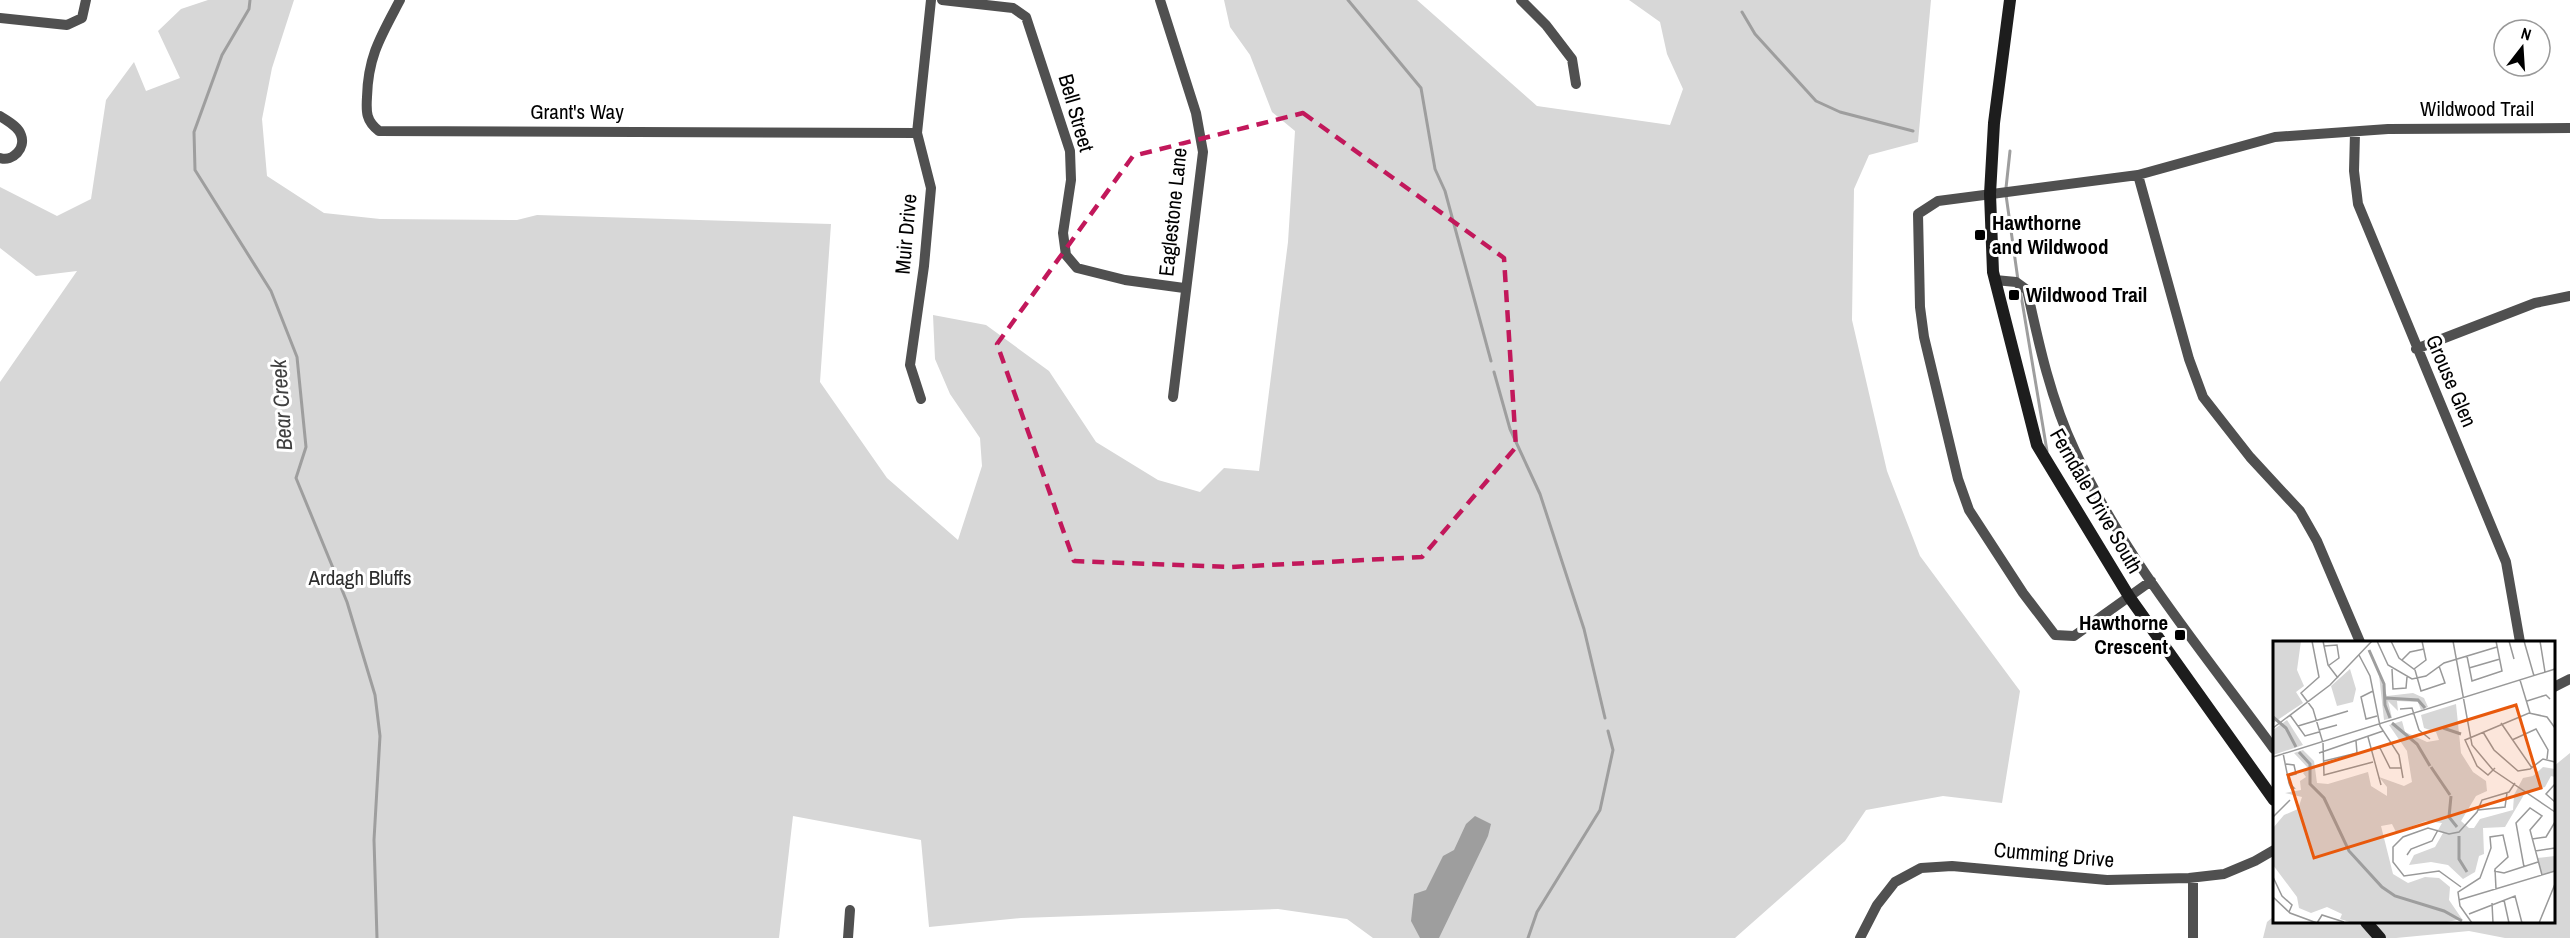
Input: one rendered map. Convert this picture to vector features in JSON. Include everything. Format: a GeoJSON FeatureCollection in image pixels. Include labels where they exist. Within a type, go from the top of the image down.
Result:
{"type":"FeatureCollection","features":[{"type":"Feature","properties":{"kind":"main road","name":"Ferndale Drive South"},"geometry":{"type":"LineString","coordinates":[[2010,0],[1994,123],[1990,194],[1995,280],[2037,445],[2130,598],[2273,799]]}},
{"type":"Feature","properties":{"kind":"main road"},"geometry":{"type":"LineString","coordinates":[[2368,923],[2380,938]]}},
{"type":"Feature","properties":{"kind":"street"},"geometry":{"type":"LineString","coordinates":[[0,18],[67,25],[82,18],[86,0]]}},
{"type":"Feature","properties":{"kind":"street","name":"Grant's Way"},"geometry":{"type":"LineString","coordinates":[[400,0],[376,44],[367,71],[366,114],[371,125],[379,130],[917,134]]}},
{"type":"Feature","properties":{"kind":"street","name":"Muir Drive"},"geometry":{"type":"LineString","coordinates":[[921,399],[910,365],[924,266],[931,188],[917,134],[931,0]]}},
{"type":"Feature","properties":{"kind":"street","name":"Bell Street"},"geometry":{"type":"LineString","coordinates":[[942,0],[1013,8],[1026,17],[1070,151],[1071,180],[1063,233],[1066,255],[1077,268],[1125,280],[1184,288]]}},
{"type":"Feature","properties":{"kind":"street","name":"Eaglestone Lane"},"geometry":{"type":"LineString","coordinates":[[1160,0],[1196,113],[1203,152],[1184,288],[1173,397]]}},
{"type":"Feature","properties":{"kind":"street"},"geometry":{"type":"LineString","coordinates":[[1521,0],[1546,25],[1572,59],[1576,84]]}},
{"type":"Feature","properties":{"kind":"street"},"geometry":{"type":"LineString","coordinates":[[0,116],[16,127],[22,136],[21,147],[16,156],[0,158]]}},
{"type":"Feature","properties":{"kind":"street","name":"Wildwood Trail"},"geometry":{"type":"LineString","coordinates":[[1990,194],[2138,175],[2275,137],[2388,129],[2570,128]]}},
{"type":"Feature","properties":{"kind":"street","name":"Grouse Glen"},"geometry":{"type":"LineString","coordinates":[[2355,133],[2354,171],[2358,204],[2506,562],[2520,641]]}},
{"type":"Feature","properties":{"kind":"street"},"geometry":{"type":"LineString","coordinates":[[2138,175],[2189,359],[2202,397],[2250,457],[2300,511],[2317,541],[2360,641]]}},
{"type":"Feature","properties":{"kind":"street"},"geometry":{"type":"LineString","coordinates":[[1990,194],[1938,201],[1918,214],[1920,307],[1924,337],[1958,479],[1969,510],[2022,593],[2055,635],[2074,636],[2151,581]]}},
{"type":"Feature","properties":{"kind":"street"},"geometry":{"type":"LineString","coordinates":[[1995,280],[2016,282],[2026,290],[2045,370],[2074,451],[2126,546],[2273,748]]}},
{"type":"Feature","properties":{"kind":"street"},"geometry":{"type":"LineString","coordinates":[[2416,349],[2535,303],[2570,296]]}},
{"type":"Feature","properties":{"kind":"street"},"geometry":{"type":"LineString","coordinates":[[2555,686],[2570,679]]}},
{"type":"Feature","properties":{"kind":"street","name":"Cumming Drive"},"geometry":{"type":"LineString","coordinates":[[1860,938],[1877,905],[1895,882],[1921,868],[1952,866],[2107,880],[2193,878],[2224,874],[2273,851]]}},
{"type":"Feature","properties":{"kind":"street"},"geometry":{"type":"LineString","coordinates":[[2193,878],[2193,938]]}},
{"type":"Feature","properties":{"kind":"street"},"geometry":{"type":"LineString","coordinates":[[848,938],[850,910]]}},
{"type":"Feature","properties":{"kind":"highlighted area"},"geometry":{"type":"Polygon","coordinates":[[[1303,113],[1504,258],[1516,447],[1422,557],[1231,567],[1074,561],[997,344],[1133,156],[1303,113]]]}},
{"type":"Feature","properties":{"kind":"green space","name":"Ardagh Bluffs"},"geometry":{"type":"Polygon","coordinates":[[[208,0],[294,0],[272,68],[262,119],[267,176],[324,213],[380,219],[517,220],[537,215],[831,224],[820,382],[887,478],[958,540],[982,466],[980,438],[950,394],[935,359],[933,315],[986,325],[1049,371],[1096,442],[1158,480],[1200,492],[1224,468],[1259,471],[1288,242],[1295,131],[1272,112],[1250,55],[1230,27],[1224,0],[1417,0],[1537,106],[1670,125],[1683,89],[1667,54],[1660,22],[1629,0],[1931,0],[1918,142],[1869,155],[1854,189],[1852,320],[1887,471],[1920,556],[2020,691],[2002,803],[1943,796],[1866,810],[1845,841],[1735,938],[1373,938],[1347,919],[1278,909],[1021,918],[929,927],[921,840],[793,816],[779,938],[0,938],[0,382],[77,271],[36,276],[0,248],[0,187],[57,216],[91,199],[106,100],[134,62],[146,91],[180,78],[158,31],[181,9],[208,0]]]}},
{"type":"Feature","properties":{"kind":"green space"},"geometry":{"type":"Polygon","coordinates":[[[2570,753],[2570,938],[2505,938],[2469,931],[2396,938],[2263,938],[2267,922],[2273,917],[2273,923],[2555,923],[2555,765],[2570,753]]]}},
{"type":"Feature","properties":{"kind":"shaded area"},"geometry":{"type":"Polygon","coordinates":[[[1475,816],[1491,824],[1488,836],[1439,938],[1420,938],[1411,921],[1414,894],[1426,890],[1443,856],[1454,850],[1466,824],[1475,816]]]}},
{"type":"Feature","properties":{"kind":"waterway","name":"Bear Creek"},"geometry":{"type":"LineString","coordinates":[[250,0],[249,9],[222,55],[194,132],[195,170],[271,291],[297,357],[306,447],[296,478],[347,602],[375,695],[380,736],[374,840],[377,938]]}},
{"type":"Feature","properties":{"kind":"waterway"},"geometry":{"type":"LineString","coordinates":[[1348,0],[1421,88],[1435,169],[1445,191],[1491,361]]}},
{"type":"Feature","properties":{"kind":"waterway"},"geometry":{"type":"LineString","coordinates":[[1742,12],[1755,34],[1816,101],[1840,112],[1913,131]]}},
{"type":"Feature","properties":{"kind":"waterway"},"geometry":{"type":"LineString","coordinates":[[2006,188],[2010,151]]}},
{"type":"Feature","properties":{"kind":"waterway"},"geometry":{"type":"LineString","coordinates":[[2006,195],[2018,280]]}},
{"type":"Feature","properties":{"kind":"waterway"},"geometry":{"type":"LineString","coordinates":[[2020,289],[2047,451]]}},
{"type":"Feature","properties":{"kind":"waterway"},"geometry":{"type":"LineString","coordinates":[[1494,372],[1510,429],[1540,494],[1584,629],[1605,718]]}},
{"type":"Feature","properties":{"kind":"waterway"},"geometry":{"type":"LineString","coordinates":[[1528,938],[1537,912],[1600,810],[1613,750],[1608,731]]}},
{"type":"Feature","properties":{"kind":"place","name":"Hawthorne and Wildwood"},"geometry":{"type":"Point","coordinates":[1980,235]}},
{"type":"Feature","properties":{"kind":"place","name":"Wildwood Trail"},"geometry":{"type":"Point","coordinates":[2014,295]}},
{"type":"Feature","properties":{"kind":"place","name":"Hawthorne Crescent"},"geometry":{"type":"Point","coordinates":[2180,635]}}]}
